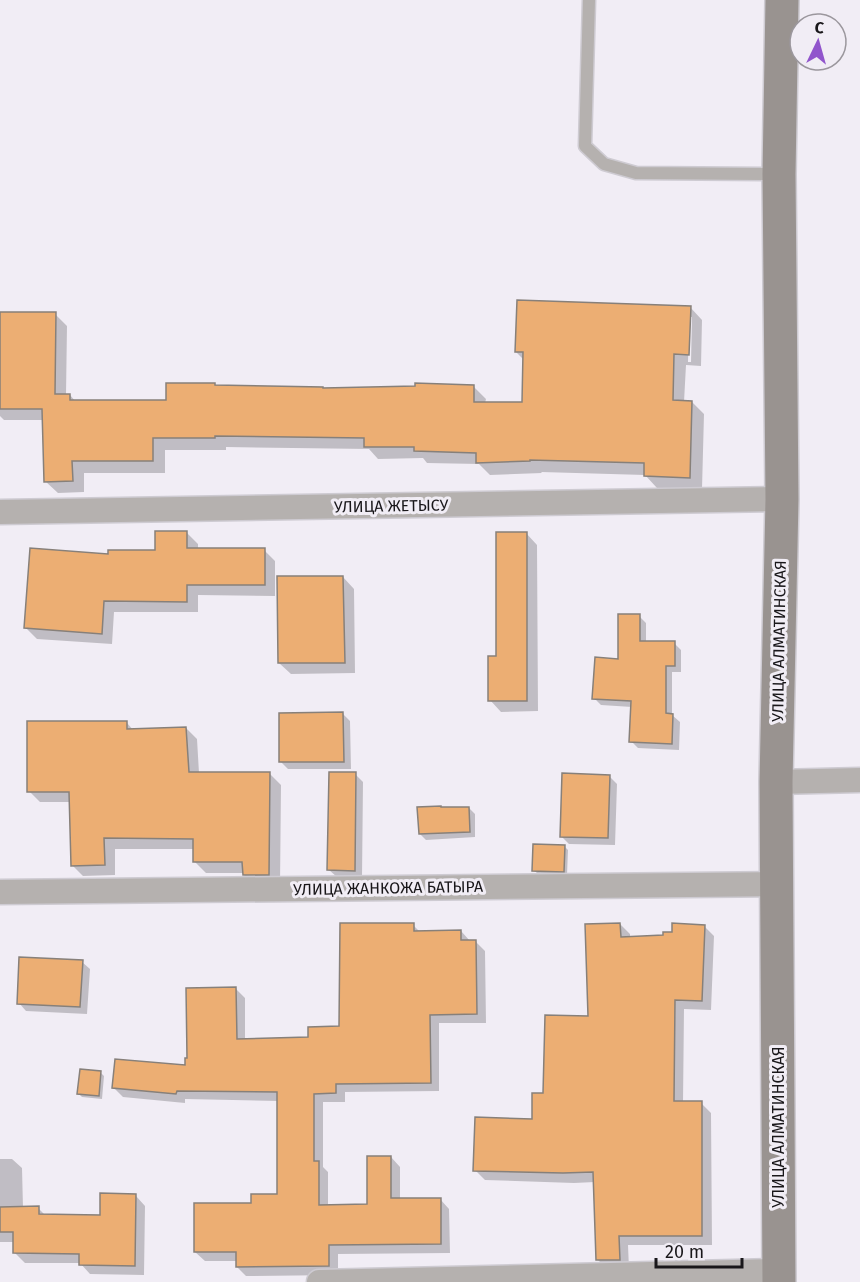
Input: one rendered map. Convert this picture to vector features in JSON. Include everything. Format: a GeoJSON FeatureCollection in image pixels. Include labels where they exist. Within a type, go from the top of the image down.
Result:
{"type":"FeatureCollection","features":[{"type":"Feature","properties":{"kind":"street","name":"УЛИЦА АЛМАТИНСКАЯ"},"geometry":{"type":"LineString","coordinates":[[779,1276],[776,782],[782,499],[779,174],[782,0]]}},
{"type":"Feature","properties":{"kind":"street","name":"УЛИЦА ЖЕТЫСУ"},"geometry":{"type":"LineString","coordinates":[[0,512],[782,499]]}},
{"type":"Feature","properties":{"kind":"street"},"geometry":{"type":"LineString","coordinates":[[776,782],[860,780]]}},
{"type":"Feature","properties":{"kind":"street","name":"УЛИЦА ЖАНКОЖА БАТЫРА"},"geometry":{"type":"LineString","coordinates":[[0,892],[777,884]]}},
{"type":"Feature","properties":{"kind":"street"},"geometry":{"type":"LineString","coordinates":[[319,1282],[779,1276]]}},
{"type":"Feature","properties":{"kind":"lane"},"geometry":{"type":"LineString","coordinates":[[589,0],[585,146],[604,164],[636,173],[779,174]]}},
{"type":"Feature","properties":{"kind":"building"},"geometry":{"type":"Polygon","coordinates":[[[517,300],[691,306],[689,355],[674,354],[673,400],[692,401],[690,478],[644,476],[644,463],[530,460],[476,463],[476,453],[414,451],[414,447],[364,447],[364,438],[215,436],[215,438],[153,438],[153,461],[72,461],[73,481],[44,482],[42,409],[0,409],[0,312],[56,312],[55,394],[70,394],[70,400],[166,400],[166,383],[323,388],[415,386],[415,383],[474,385],[474,402],[522,402],[523,352],[515,352],[517,300]]]}},
{"type":"Feature","properties":{"kind":"building"},"geometry":{"type":"Polygon","coordinates":[[[155,531],[187,531],[187,548],[265,548],[265,585],[187,585],[187,602],[104,601],[102,634],[24,628],[30,548],[108,554],[108,550],[155,550],[155,531]]]}},
{"type":"Feature","properties":{"kind":"building"},"geometry":{"type":"Polygon","coordinates":[[[496,532],[527,532],[527,701],[488,701],[488,656],[496,656],[496,532]]]}},
{"type":"Feature","properties":{"kind":"building"},"geometry":{"type":"Polygon","coordinates":[[[277,576],[343,576],[345,663],[278,663],[277,576]]]}},
{"type":"Feature","properties":{"kind":"building"},"geometry":{"type":"Polygon","coordinates":[[[618,614],[640,614],[640,641],[675,641],[675,666],[666,666],[666,713],[673,714],[672,744],[629,742],[631,701],[592,699],[595,657],[618,659],[618,614]]]}},
{"type":"Feature","properties":{"kind":"building"},"geometry":{"type":"Polygon","coordinates":[[[343,712],[344,762],[279,762],[279,713],[343,712]]]}},
{"type":"Feature","properties":{"kind":"building"},"geometry":{"type":"Polygon","coordinates":[[[27,721],[127,721],[127,729],[186,727],[189,772],[270,772],[269,875],[243,875],[242,862],[193,862],[193,839],[104,838],[105,865],[71,866],[69,792],[27,792],[27,721]]]}},
{"type":"Feature","properties":{"kind":"building"},"geometry":{"type":"Polygon","coordinates":[[[329,772],[356,772],[355,871],[327,870],[329,772]]]}},
{"type":"Feature","properties":{"kind":"building"},"geometry":{"type":"Polygon","coordinates":[[[562,773],[610,775],[608,838],[560,837],[562,773]]]}},
{"type":"Feature","properties":{"kind":"building"},"geometry":{"type":"Polygon","coordinates":[[[417,807],[469,807],[470,832],[419,834],[417,807]]]}},
{"type":"Feature","properties":{"kind":"building"},"geometry":{"type":"Polygon","coordinates":[[[533,844],[565,845],[564,872],[532,871],[533,844]]]}},
{"type":"Feature","properties":{"kind":"building"},"geometry":{"type":"Polygon","coordinates":[[[340,923],[414,923],[414,931],[461,930],[461,940],[476,940],[477,1014],[430,1015],[431,1083],[336,1084],[336,1093],[314,1094],[314,1161],[319,1161],[319,1205],[367,1204],[367,1156],[391,1156],[391,1198],[441,1198],[441,1244],[329,1245],[329,1266],[236,1267],[236,1252],[194,1252],[194,1203],[251,1203],[251,1194],[277,1194],[277,1092],[177,1091],[176,1094],[112,1088],[115,1059],[185,1065],[185,1058],[187,1058],[186,988],[236,987],[237,1039],[308,1037],[308,1027],[339,1026],[340,923]]]}},
{"type":"Feature","properties":{"kind":"building"},"geometry":{"type":"Polygon","coordinates":[[[620,923],[621,937],[663,935],[663,932],[672,932],[672,923],[705,925],[702,1001],[675,1000],[674,1101],[702,1101],[702,1236],[619,1236],[620,1260],[596,1260],[593,1172],[473,1171],[475,1117],[532,1119],[532,1093],[543,1093],[545,1015],[588,1016],[585,924],[620,923]]]}},
{"type":"Feature","properties":{"kind":"building"},"geometry":{"type":"Polygon","coordinates":[[[19,957],[83,960],[80,1007],[17,1004],[19,957]]]}},
{"type":"Feature","properties":{"kind":"building"},"geometry":{"type":"Polygon","coordinates":[[[80,1069],[101,1071],[99,1096],[77,1094],[80,1069]]]}},
{"type":"Feature","properties":{"kind":"building"},"geometry":{"type":"Polygon","coordinates":[[[100,1193],[136,1194],[135,1266],[79,1265],[79,1254],[13,1253],[13,1232],[0,1232],[0,1207],[39,1206],[39,1214],[100,1215],[100,1193]]]}}]}
